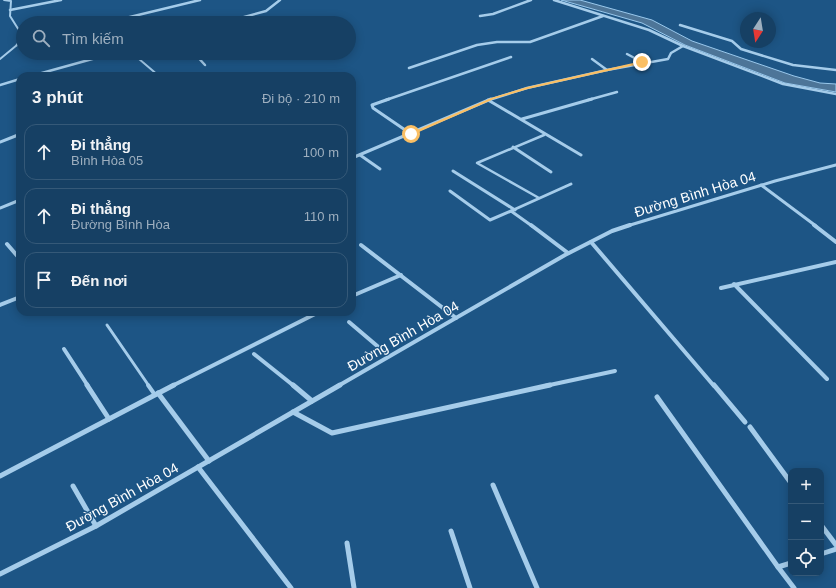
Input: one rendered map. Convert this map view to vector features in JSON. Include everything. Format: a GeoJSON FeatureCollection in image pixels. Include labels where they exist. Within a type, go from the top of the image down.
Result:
{"type":"FeatureCollection","features":[{"type":"Feature","properties":{"kind":"street"},"geometry":{"type":"LineString","coordinates":[[10,10],[62,0]]}},
{"type":"Feature","properties":{"kind":"street"},"geometry":{"type":"LineString","coordinates":[[134,16],[200,0]]}},
{"type":"Feature","properties":{"kind":"street"},"geometry":{"type":"LineString","coordinates":[[248,16],[266,11],[280,0]]}},
{"type":"Feature","properties":{"kind":"street"},"geometry":{"type":"LineString","coordinates":[[480,16],[493,14],[531,0]]}},
{"type":"Feature","properties":{"kind":"street"},"geometry":{"type":"LineString","coordinates":[[554,0],[649,30],[683,46],[784,84],[836,94]]}},
{"type":"Feature","properties":{"kind":"street"},"geometry":{"type":"LineString","coordinates":[[408,68],[477,45],[497,42],[530,42],[604,16]]}},
{"type":"Feature","properties":{"kind":"street"},"geometry":{"type":"LineString","coordinates":[[680,25],[732,41],[741,49],[793,65],[836,70]]}},
{"type":"Feature","properties":{"kind":"street"},"geometry":{"type":"LineString","coordinates":[[356,156],[488,100],[520,90],[642,62],[668,59],[671,53],[683,46]]}},
{"type":"Feature","properties":{"kind":"street"},"geometry":{"type":"LineString","coordinates":[[627,54],[642,62]]}},
{"type":"Feature","properties":{"kind":"street"},"geometry":{"type":"LineString","coordinates":[[411,134],[373,108],[372,105],[511,57]]}},
{"type":"Feature","properties":{"kind":"street"},"geometry":{"type":"LineString","coordinates":[[592,59],[607,70]]}},
{"type":"Feature","properties":{"kind":"street"},"geometry":{"type":"LineString","coordinates":[[45,72],[89,60]]}},
{"type":"Feature","properties":{"kind":"street"},"geometry":{"type":"LineString","coordinates":[[200,60],[205,65]]}},
{"type":"Feature","properties":{"kind":"street"},"geometry":{"type":"LineString","coordinates":[[0,85],[16,80]]}},
{"type":"Feature","properties":{"kind":"street"},"geometry":{"type":"LineString","coordinates":[[522,120],[618,92]]}},
{"type":"Feature","properties":{"kind":"street"},"geometry":{"type":"LineString","coordinates":[[488,100],[544,135],[581,155]]}},
{"type":"Feature","properties":{"kind":"street"},"geometry":{"type":"LineString","coordinates":[[0,142],[16,136]]}},
{"type":"Feature","properties":{"kind":"street"},"geometry":{"type":"LineString","coordinates":[[513,147],[552,172]]}},
{"type":"Feature","properties":{"kind":"street"},"geometry":{"type":"LineString","coordinates":[[360,155],[380,169]]}},
{"type":"Feature","properties":{"kind":"street","name":"Đường Bình Hòa 04"},"geometry":{"type":"LineString","coordinates":[[0,574],[96,526],[389,356],[568,254],[612,231],[761,185],[836,165]]}},
{"type":"Feature","properties":{"kind":"street"},"geometry":{"type":"LineString","coordinates":[[453,171],[513,210],[568,254]]}},
{"type":"Feature","properties":{"kind":"street"},"geometry":{"type":"LineString","coordinates":[[450,191],[490,220],[571,184]]}},
{"type":"Feature","properties":{"kind":"street"},"geometry":{"type":"LineString","coordinates":[[761,185],[836,242]]}},
{"type":"Feature","properties":{"kind":"street"},"geometry":{"type":"LineString","coordinates":[[0,208],[16,202]]}},
{"type":"Feature","properties":{"kind":"street"},"geometry":{"type":"LineString","coordinates":[[591,242],[745,422]]}},
{"type":"Feature","properties":{"kind":"street"},"geometry":{"type":"LineString","coordinates":[[7,244],[16,254]]}},
{"type":"Feature","properties":{"kind":"street"},"geometry":{"type":"LineString","coordinates":[[361,245],[456,318]]}},
{"type":"Feature","properties":{"kind":"street"},"geometry":{"type":"LineString","coordinates":[[721,288],[836,262]]}},
{"type":"Feature","properties":{"kind":"street"},"geometry":{"type":"LineString","coordinates":[[356,294],[401,275]]}},
{"type":"Feature","properties":{"kind":"street"},"geometry":{"type":"LineString","coordinates":[[734,284],[826,379]]}},
{"type":"Feature","properties":{"kind":"street"},"geometry":{"type":"LineString","coordinates":[[0,305],[16,299]]}},
{"type":"Feature","properties":{"kind":"street"},"geometry":{"type":"LineString","coordinates":[[0,476],[311,316]]}},
{"type":"Feature","properties":{"kind":"street"},"geometry":{"type":"LineString","coordinates":[[349,322],[389,356]]}},
{"type":"Feature","properties":{"kind":"street"},"geometry":{"type":"LineString","coordinates":[[64,348],[109,419]]}},
{"type":"Feature","properties":{"kind":"street"},"geometry":{"type":"LineString","coordinates":[[254,354],[312,401]]}},
{"type":"Feature","properties":{"kind":"street"},"geometry":{"type":"LineString","coordinates":[[293,412],[332,433],[615,371]]}},
{"type":"Feature","properties":{"kind":"street"},"geometry":{"type":"LineString","coordinates":[[157,394],[209,461]]}},
{"type":"Feature","properties":{"kind":"street"},"geometry":{"type":"LineString","coordinates":[[657,397],[794,588]]}},
{"type":"Feature","properties":{"kind":"street"},"geometry":{"type":"LineString","coordinates":[[750,427],[788,480]]}},
{"type":"Feature","properties":{"kind":"street"},"geometry":{"type":"LineString","coordinates":[[198,467],[291,588]]}},
{"type":"Feature","properties":{"kind":"street"},"geometry":{"type":"LineString","coordinates":[[492,485],[537,588]]}},
{"type":"Feature","properties":{"kind":"street"},"geometry":{"type":"LineString","coordinates":[[73,486],[96,526]]}},
{"type":"Feature","properties":{"kind":"street"},"geometry":{"type":"LineString","coordinates":[[824,529],[836,546]]}},
{"type":"Feature","properties":{"kind":"street"},"geometry":{"type":"LineString","coordinates":[[451,531],[470,588]]}},
{"type":"Feature","properties":{"kind":"street"},"geometry":{"type":"LineString","coordinates":[[347,544],[354,588]]}},
{"type":"Feature","properties":{"kind":"street"},"geometry":{"type":"LineString","coordinates":[[824,553],[836,549]]}},
{"type":"Feature","properties":{"kind":"street"},"geometry":{"type":"LineString","coordinates":[[778,567],[788,564]]}},
{"type":"Feature","properties":{"kind":"lane"},"geometry":{"type":"LineString","coordinates":[[4,0],[11,1],[10,16],[16,26]]}},
{"type":"Feature","properties":{"kind":"lane"},"geometry":{"type":"LineString","coordinates":[[0,59],[16,46]]}},
{"type":"Feature","properties":{"kind":"lane"},"geometry":{"type":"LineString","coordinates":[[140,60],[154,72]]}},
{"type":"Feature","properties":{"kind":"lane"},"geometry":{"type":"LineString","coordinates":[[539,198],[476,163],[544,135]]}},
{"type":"Feature","properties":{"kind":"lane"},"geometry":{"type":"LineString","coordinates":[[107,325],[157,394]]}},
{"type":"Feature","properties":{"kind":"water"},"geometry":{"type":"Polygon","coordinates":[[[561,0],[580,0],[652,20],[692,41],[794,76],[820,83],[836,84],[836,92],[785,83],[685,45],[642,23],[561,0]]]}},
{"type":"Feature","properties":{"kind":"route"},"geometry":{"type":"LineString","coordinates":[[411,134],[492,98],[527,88],[642,62]]}}]}
